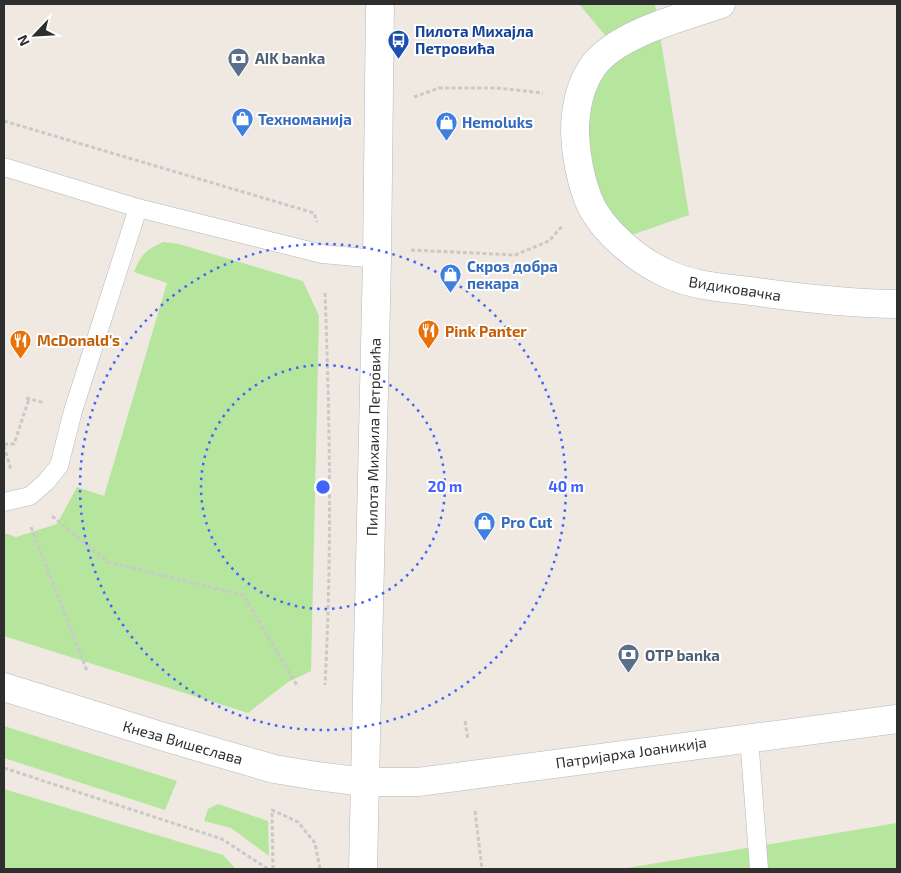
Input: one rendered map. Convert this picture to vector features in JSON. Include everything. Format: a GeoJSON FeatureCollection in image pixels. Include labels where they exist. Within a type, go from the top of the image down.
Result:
{"type":"FeatureCollection","features":[{"type":"Feature","properties":{"kind":"main road","name":"Пилота Михаила Петровића"},"geometry":{"type":"LineString","coordinates":[[363,869],[377,259],[380,4]]}},
{"type":"Feature","properties":{"kind":"main road","name":"Видиковачка"},"geometry":{"type":"LineString","coordinates":[[722,4],[662,24],[614,46],[594,65],[581,90],[575,114],[578,169],[589,201],[617,240],[646,263],[669,275],[691,283],[797,298],[852,303],[897,304]]}},
{"type":"Feature","properties":{"kind":"main road","name":"Кнеза Вишеслава"},"geometry":{"type":"LineString","coordinates":[[4,687],[274,769],[365,782]]}},
{"type":"Feature","properties":{"kind":"main road","name":"Патријарха Јоаникија"},"geometry":{"type":"LineString","coordinates":[[365,782],[418,782],[897,718]]}},
{"type":"Feature","properties":{"kind":"lane"},"geometry":{"type":"LineString","coordinates":[[4,167],[138,208],[322,254],[377,259]]}},
{"type":"Feature","properties":{"kind":"lane"},"geometry":{"type":"LineString","coordinates":[[4,502],[30,496],[46,482],[59,466],[72,411],[138,208]]}},
{"type":"Feature","properties":{"kind":"lane"},"geometry":{"type":"LineString","coordinates":[[749,737],[759,869]]}},
{"type":"Feature","properties":{"kind":"path"},"geometry":{"type":"LineString","coordinates":[[412,98],[439,88],[497,88],[549,93],[578,99]]}},
{"type":"Feature","properties":{"kind":"path"},"geometry":{"type":"LineString","coordinates":[[4,122],[314,213],[317,222]]}},
{"type":"Feature","properties":{"kind":"path"},"geometry":{"type":"LineString","coordinates":[[408,250],[515,254],[549,241],[570,216],[589,201]]}},
{"type":"Feature","properties":{"kind":"path"},"geometry":{"type":"LineString","coordinates":[[324,293],[329,420],[329,603],[326,685]]}},
{"type":"Feature","properties":{"kind":"path"},"geometry":{"type":"LineString","coordinates":[[4,444],[14,444],[28,398],[46,404]]}},
{"type":"Feature","properties":{"kind":"path"},"geometry":{"type":"LineString","coordinates":[[50,515],[108,562],[243,595],[298,687]]}},
{"type":"Feature","properties":{"kind":"path"},"geometry":{"type":"LineString","coordinates":[[29,522],[86,671]]}},
{"type":"Feature","properties":{"kind":"path"},"geometry":{"type":"LineString","coordinates":[[465,720],[468,740]]}},
{"type":"Feature","properties":{"kind":"path"},"geometry":{"type":"LineString","coordinates":[[4,768],[222,839],[268,869]]}},
{"type":"Feature","properties":{"kind":"path"},"geometry":{"type":"LineString","coordinates":[[474,808],[482,869]]}},
{"type":"Feature","properties":{"kind":"path"},"geometry":{"type":"LineString","coordinates":[[273,869],[272,810],[298,822],[314,843],[320,869]]}},
{"type":"Feature","properties":{"kind":"green space"},"geometry":{"type":"Polygon","coordinates":[[[579,4],[655,4],[689,215],[617,240],[575,139],[614,46],[579,4]]]}},
{"type":"Feature","properties":{"kind":"green space"},"geometry":{"type":"Polygon","coordinates":[[[163,242],[179,244],[303,281],[319,316],[311,671],[288,682],[248,713],[4,636],[4,533],[16,537],[57,524],[77,487],[104,496],[167,283],[134,272],[145,253],[163,242]]]}},
{"type":"Feature","properties":{"kind":"green space"},"geometry":{"type":"Polygon","coordinates":[[[4,726],[177,781],[165,810],[4,758],[4,726]]]}},
{"type":"Feature","properties":{"kind":"green space"},"geometry":{"type":"Polygon","coordinates":[[[4,789],[223,855],[236,869],[4,869],[4,789]]]}},
{"type":"Feature","properties":{"kind":"green space"},"geometry":{"type":"Polygon","coordinates":[[[218,804],[268,821],[269,856],[231,828],[204,821],[208,809],[218,804]]]}},
{"type":"Feature","properties":{"kind":"green space"},"geometry":{"type":"Polygon","coordinates":[[[897,823],[897,869],[621,869],[897,823]]]}},
{"type":"Feature","properties":{"kind":"place","name":"Пилота Михајла Петровића"},"geometry":{"type":"Point","coordinates":[399,59]}},
{"type":"Feature","properties":{"kind":"place","name":"AIK banka"},"geometry":{"type":"Point","coordinates":[239,77]}},
{"type":"Feature","properties":{"kind":"place","name":"Техноманија"},"geometry":{"type":"Point","coordinates":[242,138]}},
{"type":"Feature","properties":{"kind":"place","name":"Hemoluks"},"geometry":{"type":"Point","coordinates":[446,141]}},
{"type":"Feature","properties":{"kind":"place","name":"Скроз добра пекара"},"geometry":{"type":"Point","coordinates":[451,294]}},
{"type":"Feature","properties":{"kind":"place","name":"Pink Panter"},"geometry":{"type":"Point","coordinates":[429,350]}},
{"type":"Feature","properties":{"kind":"place","name":"McDonald's"},"geometry":{"type":"Point","coordinates":[21,359]}},
{"type":"Feature","properties":{"kind":"place","name":"Pro Cut"},"geometry":{"type":"Point","coordinates":[485,541]}},
{"type":"Feature","properties":{"kind":"place","name":"OTP banka"},"geometry":{"type":"Point","coordinates":[629,674]}}]}
